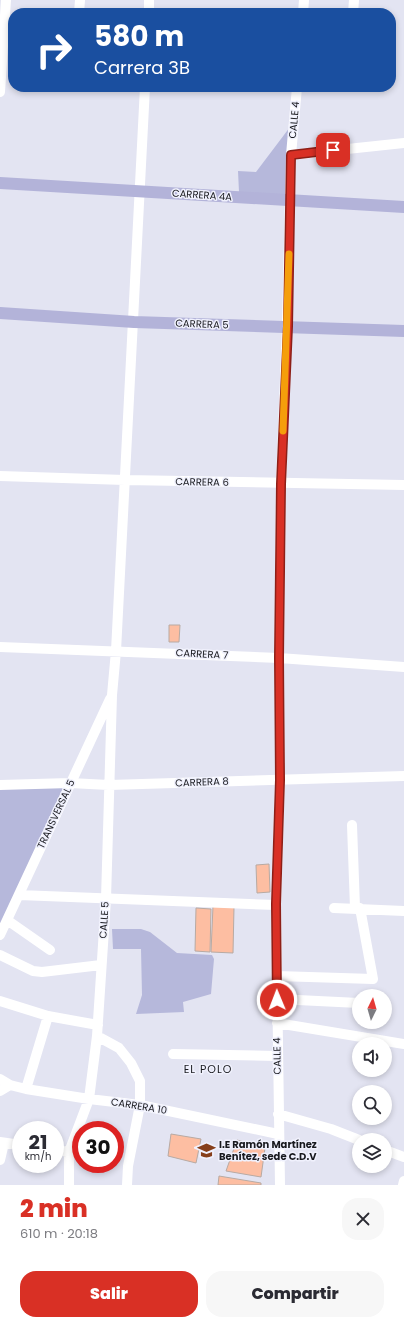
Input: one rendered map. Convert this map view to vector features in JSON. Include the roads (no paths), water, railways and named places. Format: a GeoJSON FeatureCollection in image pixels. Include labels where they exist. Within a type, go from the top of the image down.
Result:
{"type":"FeatureCollection","features":[{"type":"Feature","properties":{"kind":"main road","name":"CARRERA 4A"},"geometry":{"type":"LineString","coordinates":[[0,183],[404,207]]}},
{"type":"Feature","properties":{"kind":"main road","name":"CARRERA 5"},"geometry":{"type":"LineString","coordinates":[[0,313],[134,322],[404,331]]}},
{"type":"Feature","properties":{"kind":"street"},"geometry":{"type":"LineString","coordinates":[[0,92],[6,0]]}},
{"type":"Feature","properties":{"kind":"street","name":"CALLE 5"},"geometry":{"type":"LineString","coordinates":[[69,1185],[69,1152],[90,1099],[98,1025],[106,899],[112,694],[116,651],[134,322],[145,92]]}},
{"type":"Feature","properties":{"kind":"street","name":"CALLE 4"},"geometry":{"type":"LineString","coordinates":[[280,1185],[278,1134],[276,904],[280,780],[279,658],[281,484],[288,326],[291,155],[297,92]]}},
{"type":"Feature","properties":{"kind":"street"},"geometry":{"type":"LineString","coordinates":[[291,155],[404,143]]}},
{"type":"Feature","properties":{"kind":"street","name":"CARRERA 6"},"geometry":{"type":"LineString","coordinates":[[0,476],[281,484],[404,485]]}},
{"type":"Feature","properties":{"kind":"street","name":"CARRERA 7"},"geometry":{"type":"LineString","coordinates":[[0,647],[279,658],[404,667]]}},
{"type":"Feature","properties":{"kind":"street","name":"TRANSVERSAL 5"},"geometry":{"type":"LineString","coordinates":[[0,935],[112,694]]}},
{"type":"Feature","properties":{"kind":"street","name":"CARRERA 8"},"geometry":{"type":"LineString","coordinates":[[0,785],[70,783],[109,785],[404,776]]}},
{"type":"Feature","properties":{"kind":"street"},"geometry":{"type":"LineString","coordinates":[[276,976],[373,979],[358,908],[352,825]]}},
{"type":"Feature","properties":{"kind":"street"},"geometry":{"type":"LineString","coordinates":[[19,895],[276,904]]}},
{"type":"Feature","properties":{"kind":"street"},"geometry":{"type":"LineString","coordinates":[[334,908],[404,910]]}},
{"type":"Feature","properties":{"kind":"street"},"geometry":{"type":"LineString","coordinates":[[7,920],[50,950]]}},
{"type":"Feature","properties":{"kind":"street"},"geometry":{"type":"LineString","coordinates":[[0,955],[33,971],[42,972],[101,965]]}},
{"type":"Feature","properties":{"kind":"street"},"geometry":{"type":"LineString","coordinates":[[277,1000],[352,1003]]}},
{"type":"Feature","properties":{"kind":"street"},"geometry":{"type":"LineString","coordinates":[[0,1001],[48,1016],[98,1025]]}},
{"type":"Feature","properties":{"kind":"street"},"geometry":{"type":"LineString","coordinates":[[26,1089],[48,1016]]}},
{"type":"Feature","properties":{"kind":"street"},"geometry":{"type":"LineString","coordinates":[[277,1023],[404,1044]]}},
{"type":"Feature","properties":{"kind":"street"},"geometry":{"type":"LineString","coordinates":[[97,1036],[119,1048],[131,1063],[140,1081],[140,1105],[128,1166],[127,1185]]}},
{"type":"Feature","properties":{"kind":"street"},"geometry":{"type":"LineString","coordinates":[[173,1054],[277,1056]]}},
{"type":"Feature","properties":{"kind":"street","name":"CARRERA 10"},"geometry":{"type":"LineString","coordinates":[[0,1079],[10,1085],[26,1089],[140,1105],[278,1134]]}},
{"type":"Feature","properties":{"kind":"street"},"geometry":{"type":"LineString","coordinates":[[0,1091],[10,1085]]}},
{"type":"Feature","properties":{"kind":"street"},"geometry":{"type":"LineString","coordinates":[[278,1114],[331,1129],[352,1137]]}},
{"type":"Feature","properties":{"kind":"street"},"geometry":{"type":"LineString","coordinates":[[0,1160],[2,1142],[12,1144]]}},
{"type":"Feature","properties":{"kind":"street"},"geometry":{"type":"LineString","coordinates":[[64,1151],[69,1152]]}},
{"type":"Feature","properties":{"kind":"street"},"geometry":{"type":"LineString","coordinates":[[392,1153],[404,1157]]}},
{"type":"Feature","properties":{"kind":"place","name":"I.E Ramón Martínez Benítez, sede C.D.V"},"geometry":{"type":"Point","coordinates":[206,1150]}},
{"type":"Feature","properties":{"kind":"district","name":"EL POLO"},"geometry":{"type":"Point","coordinates":[208,1069]}}]}
